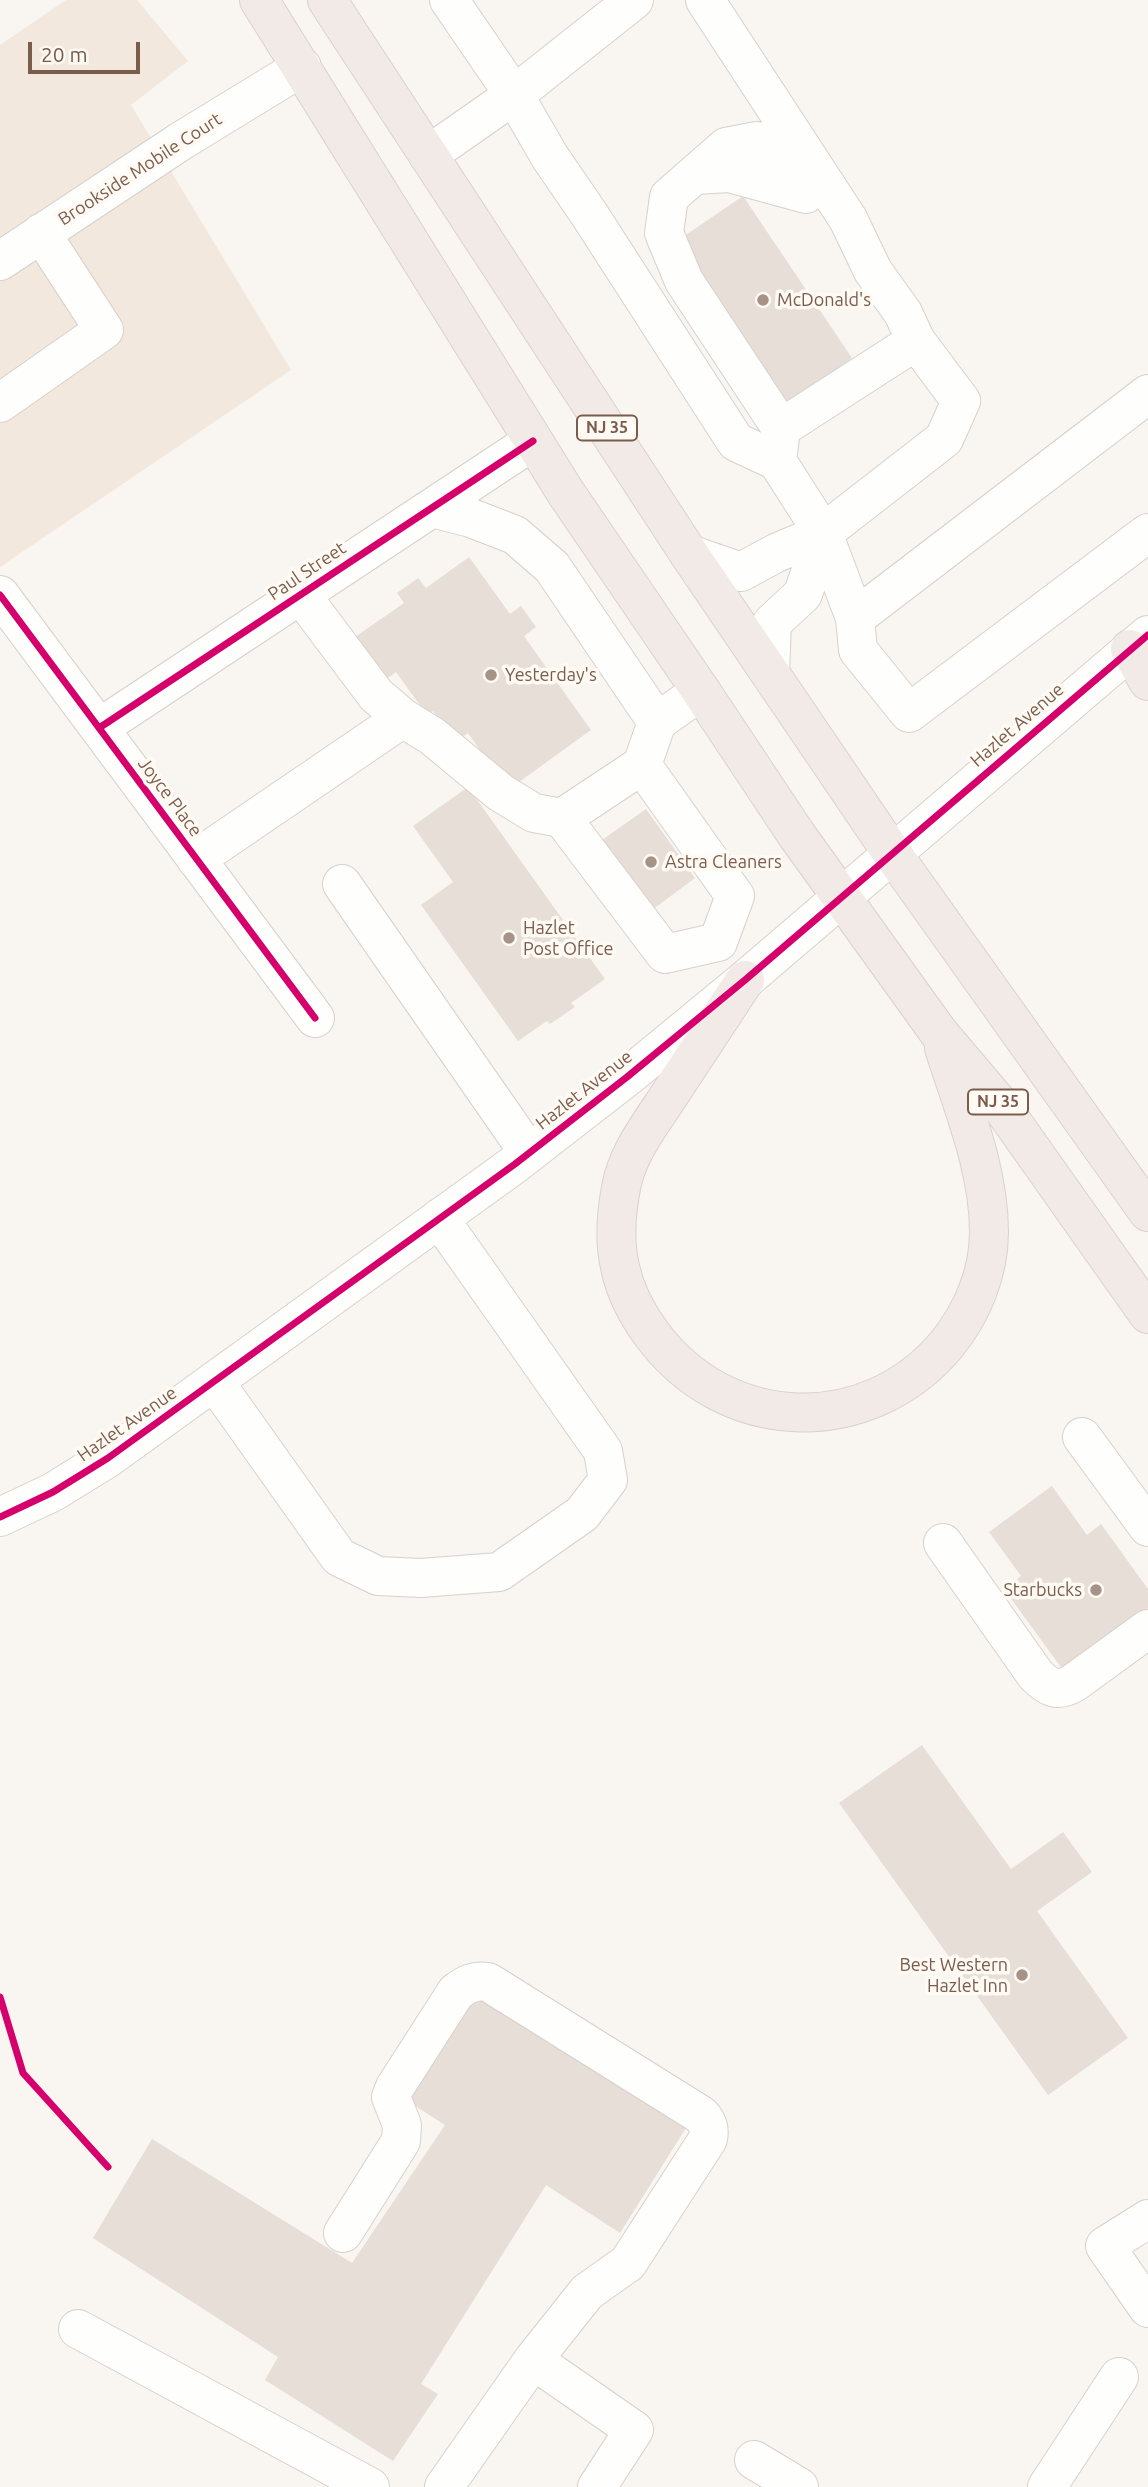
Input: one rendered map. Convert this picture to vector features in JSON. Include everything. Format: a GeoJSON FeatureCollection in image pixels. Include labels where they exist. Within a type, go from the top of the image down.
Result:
{"type":"FeatureCollection","features":[{"type":"Feature","properties":{"kind":"highway","name":"NJ 35"},"geometry":{"type":"LineString","coordinates":[[259,0],[533,441],[796,834],[939,1033],[1001,1106],[1148,1314]]}},
{"type":"Feature","properties":{"kind":"highway","name":"NJ 35"},"geometry":{"type":"LineString","coordinates":[[327,0],[689,554],[892,853],[1148,1212]]}},
{"type":"Feature","properties":{"kind":"highway"},"geometry":{"type":"LineString","coordinates":[[1139,642],[1148,681]]}},
{"type":"Feature","properties":{"kind":"highway"},"geometry":{"type":"LineString","coordinates":[[745,980],[634,1150],[621,1185],[616,1228],[620,1267],[627,1291],[641,1320],[663,1351],[698,1381],[726,1397],[771,1411],[810,1413],[847,1408],[877,1398],[910,1380],[934,1360],[959,1329],[972,1307],[987,1256],[989,1233],[985,1185],[939,1033]]}},
{"type":"Feature","properties":{"kind":"street"},"geometry":{"type":"LineString","coordinates":[[449,0],[736,442],[779,445],[916,341]]}},
{"type":"Feature","properties":{"kind":"street"},"geometry":{"type":"LineString","coordinates":[[428,155],[513,95],[634,0]]}},
{"type":"Feature","properties":{"kind":"street"},"geometry":{"type":"LineString","coordinates":[[689,554],[741,572],[776,553],[823,533],[944,439],[961,401],[916,341],[903,313],[873,271],[848,219],[705,0]]}},
{"type":"Feature","properties":{"kind":"street","name":"Brookside Mobile Court"},"geometry":{"type":"LineString","coordinates":[[0,403],[104,330],[41,233],[181,141],[302,67]]}},
{"type":"Feature","properties":{"kind":"street"},"geometry":{"type":"LineString","coordinates":[[873,271],[842,247],[806,194],[729,173],[696,175],[669,197],[664,233],[684,281],[779,445],[823,533],[855,618],[858,650],[909,713],[1148,533]]}},
{"type":"Feature","properties":{"kind":"street"},"geometry":{"type":"LineString","coordinates":[[0,261],[41,233]]}},
{"type":"Feature","properties":{"kind":"street"},"geometry":{"type":"LineString","coordinates":[[855,618],[1148,394]]}},
{"type":"Feature","properties":{"kind":"street","name":"Paul Street"},"geometry":{"type":"LineString","coordinates":[[99,728],[533,441]]}},
{"type":"Feature","properties":{"kind":"street"},"geometry":{"type":"LineString","coordinates":[[432,508],[471,518],[515,536],[552,567],[657,722]]}},
{"type":"Feature","properties":{"kind":"street"},"geometry":{"type":"LineString","coordinates":[[770,673],[772,623],[803,594],[823,533]]}},
{"type":"Feature","properties":{"kind":"street"},"geometry":{"type":"LineString","coordinates":[[552,567],[597,539]]}},
{"type":"Feature","properties":{"kind":"street","name":"Joyce Place"},"geometry":{"type":"LineString","coordinates":[[0,595],[315,1018]]}},
{"type":"Feature","properties":{"kind":"street"},"geometry":{"type":"LineString","coordinates":[[301,595],[376,695],[403,718],[432,736],[501,793],[534,813],[562,818],[665,954],[718,942]]}},
{"type":"Feature","properties":{"kind":"street","name":"Hazlet Avenue"},"geometry":{"type":"LineString","coordinates":[[5,1503],[53,1492],[108,1458],[529,1153],[745,980],[1139,642]]}},
{"type":"Feature","properties":{"kind":"street"},"geometry":{"type":"LineString","coordinates":[[562,818],[642,765],[657,722],[701,691]]}},
{"type":"Feature","properties":{"kind":"street"},"geometry":{"type":"LineString","coordinates":[[197,859],[403,718]]}},
{"type":"Feature","properties":{"kind":"street"},"geometry":{"type":"LineString","coordinates":[[642,765],[735,896],[718,942]]}},
{"type":"Feature","properties":{"kind":"street"},"geometry":{"type":"LineString","coordinates":[[342,884],[529,1153]]}},
{"type":"Feature","properties":{"kind":"street"},"geometry":{"type":"LineString","coordinates":[[718,942],[745,980]]}},
{"type":"Feature","properties":{"kind":"street"},"geometry":{"type":"LineString","coordinates":[[214,1381],[339,1556],[378,1576],[421,1578],[499,1572],[534,1550],[582,1514],[608,1480],[603,1451],[439,1219]]}},
{"type":"Feature","properties":{"kind":"street"},"geometry":{"type":"LineString","coordinates":[[1082,1437],[1148,1527]]}},
{"type":"Feature","properties":{"kind":"street"},"geometry":{"type":"LineString","coordinates":[[943,1543],[1035,1674],[1044,1684],[1054,1689],[1066,1688],[1148,1629]]}},
{"type":"Feature","properties":{"kind":"street"},"geometry":{"type":"LineString","coordinates":[[342,2233],[401,2140],[402,2125],[391,2097],[395,2087],[456,1992],[477,1980],[488,1982],[701,2115],[707,2122],[708,2139],[628,2263],[587,2292],[533,2360],[444,2487]]}},
{"type":"Feature","properties":{"kind":"street"},"geometry":{"type":"LineString","coordinates":[[1148,2219],[1105,2246],[1148,2308]]}},
{"type":"Feature","properties":{"kind":"street"},"geometry":{"type":"LineString","coordinates":[[78,2329],[370,2487]]}},
{"type":"Feature","properties":{"kind":"street"},"geometry":{"type":"LineString","coordinates":[[533,2360],[634,2430],[597,2487]]}},
{"type":"Feature","properties":{"kind":"street"},"geometry":{"type":"LineString","coordinates":[[1046,2487],[1119,2378]]}},
{"type":"Feature","properties":{"kind":"street"},"geometry":{"type":"LineString","coordinates":[[754,2460],[799,2487]]}},
{"type":"Feature","properties":{"kind":"shaded area"},"geometry":{"type":"Polygon","coordinates":[[[66,0],[137,0],[188,61],[131,105],[291,370],[0,567],[0,45],[66,0]]]}},
{"type":"Feature","properties":{"kind":"building","name":"McDonald's"},"geometry":{"type":"Polygon","coordinates":[[[743,196],[852,358],[782,409],[677,241],[743,196]]]}},
{"type":"Feature","properties":{"kind":"building"},"geometry":{"type":"Polygon","coordinates":[[[469,557],[510,614],[521,606],[536,627],[524,636],[591,730],[508,790],[468,733],[455,742],[433,711],[427,715],[396,672],[376,687],[345,644],[404,603],[397,593],[418,578],[426,588],[469,557]]]}},
{"type":"Feature","properties":{"kind":"building"},"geometry":{"type":"Polygon","coordinates":[[[468,787],[605,979],[571,1003],[575,1007],[550,1024],[547,1021],[518,1041],[421,905],[453,882],[413,826],[468,787]]]}},
{"type":"Feature","properties":{"kind":"building"},"geometry":{"type":"Polygon","coordinates":[[[646,809],[695,878],[652,910],[602,840],[646,809]]]}},
{"type":"Feature","properties":{"kind":"building"},"geometry":{"type":"Polygon","coordinates":[[[1052,1486],[1087,1535],[1101,1524],[1148,1589],[1148,1608],[1063,1670],[1004,1589],[1021,1576],[989,1532],[1052,1486]]]}},
{"type":"Feature","properties":{"kind":"building","name":"Best Western Hazlet Inn"},"geometry":{"type":"Polygon","coordinates":[[[922,1745],[1011,1869],[1063,1832],[1092,1872],[1037,1911],[1128,2038],[1048,2095],[839,1803],[922,1745]]]}},
{"type":"Feature","properties":{"kind":"building"},"geometry":{"type":"Polygon","coordinates":[[[468,1988],[686,2128],[620,2233],[546,2185],[421,2384],[438,2394],[393,2461],[265,2380],[278,2357],[93,2238],[152,2139],[352,2263],[445,2125],[398,2095],[468,1988]]]}},
{"type":"Feature","properties":{"kind":"cycle path"},"geometry":{"type":"LineString","coordinates":[[99,728],[533,441]]}},
{"type":"Feature","properties":{"kind":"cycle path"},"geometry":{"type":"LineString","coordinates":[[0,595],[315,1018]]}},
{"type":"Feature","properties":{"kind":"cycle path"},"geometry":{"type":"LineString","coordinates":[[0,1517],[53,1492],[108,1458],[515,1164],[745,980],[1148,635]]}},
{"type":"Feature","properties":{"kind":"cycle path"},"geometry":{"type":"LineString","coordinates":[[0,1997],[23,2073],[108,2167]]}},
{"type":"Feature","properties":{"kind":"place","name":"McDonald's"},"geometry":{"type":"Point","coordinates":[763,300]}},
{"type":"Feature","properties":{"kind":"place","name":"Yesterday's"},"geometry":{"type":"Point","coordinates":[491,675]}},
{"type":"Feature","properties":{"kind":"place","name":"Astra Cleaners"},"geometry":{"type":"Point","coordinates":[651,862]}},
{"type":"Feature","properties":{"kind":"place","name":"Hazlet Post Office"},"geometry":{"type":"Point","coordinates":[509,938]}},
{"type":"Feature","properties":{"kind":"place","name":"Starbucks"},"geometry":{"type":"Point","coordinates":[1096,1590]}},
{"type":"Feature","properties":{"kind":"place","name":"Best Western Hazlet Inn"},"geometry":{"type":"Point","coordinates":[1022,1975]}}]}
